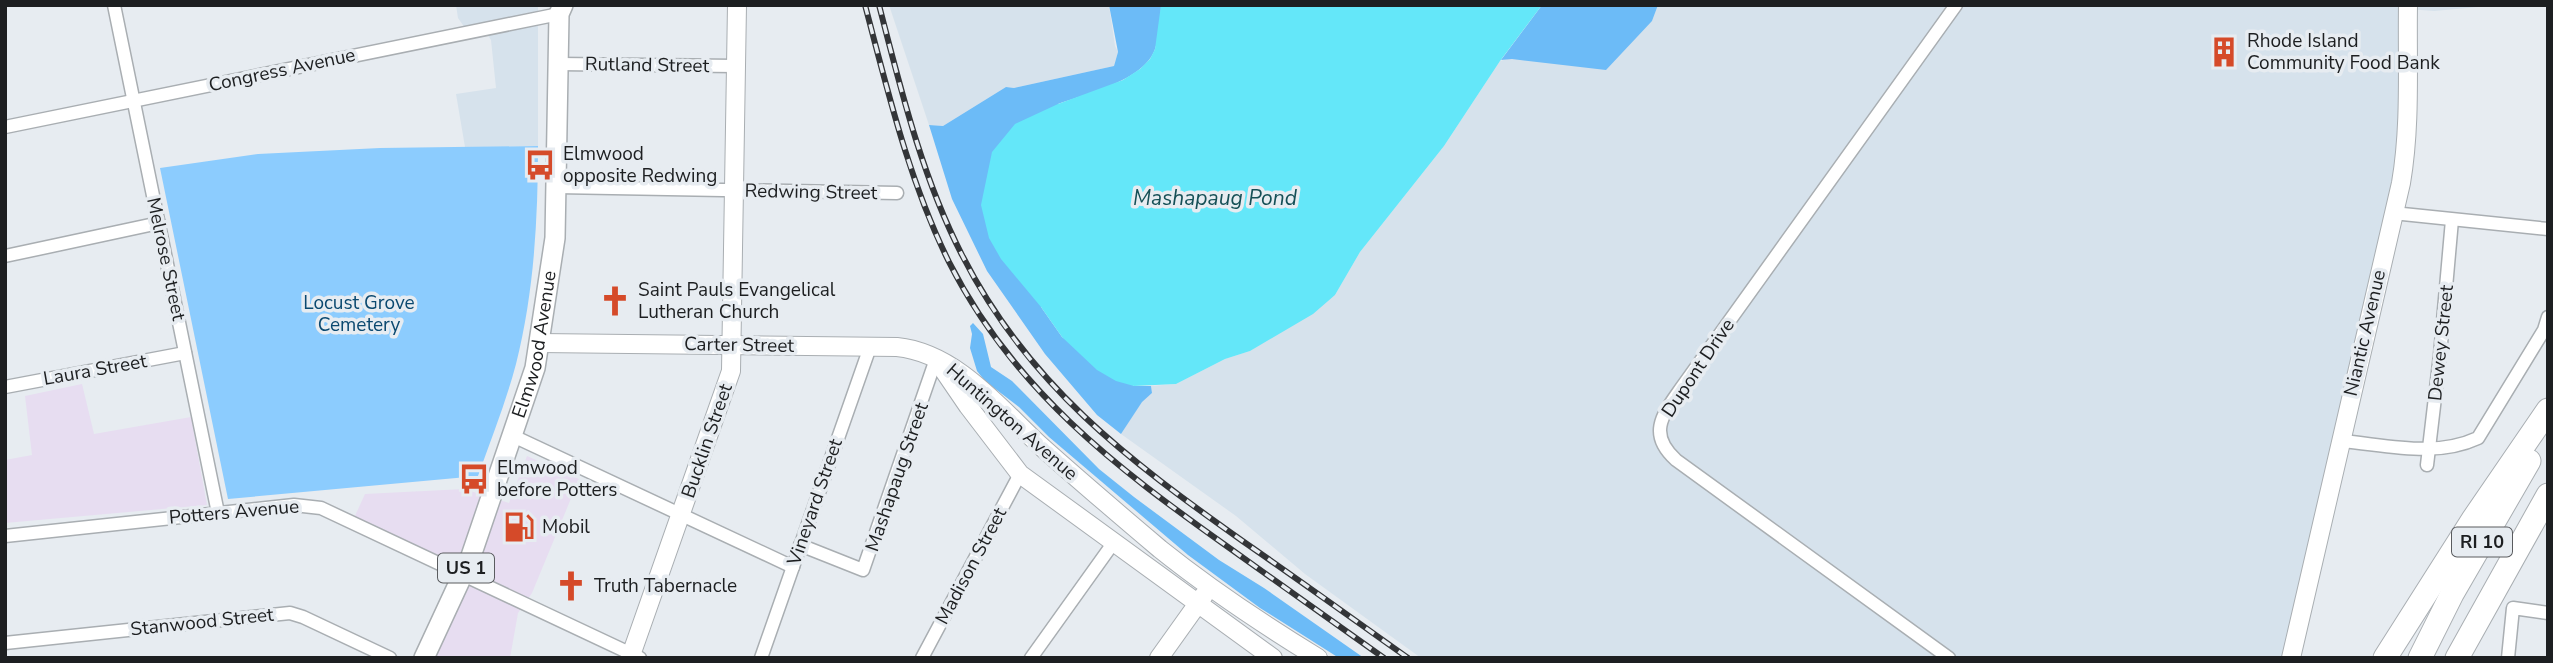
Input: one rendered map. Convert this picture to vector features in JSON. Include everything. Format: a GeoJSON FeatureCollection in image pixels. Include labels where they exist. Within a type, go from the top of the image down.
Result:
{"type":"FeatureCollection","features":[{"type":"Feature","properties":{"kind":"highway"},"geometry":{"type":"LineString","coordinates":[[2385,658],[2474,518],[2548,410]]}},
{"type":"Feature","properties":{"kind":"highway","name":"RI 10"},"geometry":{"type":"LineString","coordinates":[[2420,658],[2452,594],[2548,428]]}},
{"type":"Feature","properties":{"kind":"highway","name":"RI 10"},"geometry":{"type":"LineString","coordinates":[[2457,658],[2548,495]]}},
{"type":"Feature","properties":{"kind":"main road","name":"Elmwood Avenue"},"geometry":{"type":"LineString","coordinates":[[424,658],[463,575],[533,377],[554,249],[558,8]]}},
{"type":"Feature","properties":{"kind":"street","name":"Melrose Street"},"geometry":{"type":"LineString","coordinates":[[114,5],[218,513]]}},
{"type":"Feature","properties":{"kind":"street","name":"Bucklin Street"},"geometry":{"type":"LineString","coordinates":[[634,657],[729,377],[732,345],[737,5]]}},
{"type":"Feature","properties":{"kind":"street","name":"Dupont Drive"},"geometry":{"type":"LineString","coordinates":[[1949,657],[1676,460],[1665,448],[1659,430],[1662,418],[1682,387],[1956,5]]}},
{"type":"Feature","properties":{"kind":"street","name":"Niantic Avenue"},"geometry":{"type":"LineString","coordinates":[[2291,658],[2406,150],[2408,5]]}},
{"type":"Feature","properties":{"kind":"street","name":"Congress Avenue"},"geometry":{"type":"LineString","coordinates":[[5,127],[558,8]]}},
{"type":"Feature","properties":{"kind":"street","name":"Rutland Street"},"geometry":{"type":"LineString","coordinates":[[558,64],[736,66]]}},
{"type":"Feature","properties":{"kind":"street","name":"Redwing Street"},"geometry":{"type":"LineString","coordinates":[[556,187],[897,193]]}},
{"type":"Feature","properties":{"kind":"street"},"geometry":{"type":"LineString","coordinates":[[2393,213],[2548,229]]}},
{"type":"Feature","properties":{"kind":"street","name":"Dewey Street"},"geometry":{"type":"LineString","coordinates":[[2427,465],[2452,220]]}},
{"type":"Feature","properties":{"kind":"street"},"geometry":{"type":"LineString","coordinates":[[5,256],[159,223]]}},
{"type":"Feature","properties":{"kind":"street"},"geometry":{"type":"LineString","coordinates":[[2342,441],[2429,450],[2462,446],[2478,438],[2486,429],[2544,330],[2548,317]]}},
{"type":"Feature","properties":{"kind":"street","name":"Carter Street"},"geometry":{"type":"LineString","coordinates":[[539,343],[870,347],[908,349],[936,359]]}},
{"type":"Feature","properties":{"kind":"street","name":"Vineyard Street"},"geometry":{"type":"LineString","coordinates":[[761,658],[870,347]]}},
{"type":"Feature","properties":{"kind":"street","name":"Laura Street"},"geometry":{"type":"LineString","coordinates":[[5,387],[186,353]]}},
{"type":"Feature","properties":{"kind":"street","name":"Huntington Avenue"},"geometry":{"type":"LineString","coordinates":[[936,359],[1020,474],[1273,658]]}},
{"type":"Feature","properties":{"kind":"street","name":"Huntington Avenue"},"geometry":{"type":"LineString","coordinates":[[936,359],[969,381],[1133,526],[1211,586],[1318,658]]}},
{"type":"Feature","properties":{"kind":"street","name":"Mashapaug Street"},"geometry":{"type":"LineString","coordinates":[[800,545],[863,570],[936,359]]}},
{"type":"Feature","properties":{"kind":"street"},"geometry":{"type":"LineString","coordinates":[[513,436],[793,567]]}},
{"type":"Feature","properties":{"kind":"street","name":"Madison Street"},"geometry":{"type":"LineString","coordinates":[[922,658],[1020,474]]}},
{"type":"Feature","properties":{"kind":"street","name":"Potters Avenue"},"geometry":{"type":"LineString","coordinates":[[5,537],[311,505],[634,657]]}},
{"type":"Feature","properties":{"kind":"street"},"geometry":{"type":"LineString","coordinates":[[1031,658],[1114,542]]}},
{"type":"Feature","properties":{"kind":"street"},"geometry":{"type":"LineString","coordinates":[[1159,658],[1211,586]]}},
{"type":"Feature","properties":{"kind":"street"},"geometry":{"type":"LineString","coordinates":[[2508,658],[2513,608],[2548,613]]}},
{"type":"Feature","properties":{"kind":"street","name":"Stanwood Street"},"geometry":{"type":"LineString","coordinates":[[5,643],[290,613],[390,658]]}},
{"type":"Feature","properties":{"kind":"shaded area"},"geometry":{"type":"Polygon","coordinates":[[[456,5],[538,5],[538,146],[465,147],[456,94],[496,88],[491,40],[482,26],[465,28],[458,18],[456,5]]]}},
{"type":"Feature","properties":{"kind":"shaded area"},"geometry":{"type":"Polygon","coordinates":[[[889,5],[1109,5],[1118,52],[1114,66],[1014,88],[1006,87],[943,126],[929,125],[889,5]]]}},
{"type":"Feature","properties":{"kind":"shaded area"},"geometry":{"type":"Polygon","coordinates":[[[1109,5],[1161,5],[1160,27],[1155,49],[1140,69],[1113,84],[1058,104],[1041,307],[1062,337],[1134,386],[1151,386],[1152,393],[1142,402],[1121,434],[1097,415],[1045,354],[987,271],[952,199],[929,125],[943,126],[1006,87],[1014,88],[1114,66],[1118,52],[1109,5]]]}},
{"type":"Feature","properties":{"kind":"shaded area"},"geometry":{"type":"Polygon","coordinates":[[[1542,5],[1658,5],[1652,21],[1606,70],[1501,60],[1542,5]]]}},
{"type":"Feature","properties":{"kind":"shaded area"},"geometry":{"type":"Polygon","coordinates":[[[1658,5],[2500,5],[2434,11],[2408,9],[2405,147],[2291,658],[1421,658],[1305,574],[1236,516],[1121,434],[1142,401],[1152,393],[1151,386],[1176,384],[1225,359],[1250,351],[1335,295],[1360,252],[1444,146],[1500,61],[1652,21],[1658,5]]]}},
{"type":"Feature","properties":{"kind":"shaded area"},"geometry":{"type":"Polygon","coordinates":[[[973,323],[983,334],[991,367],[1012,381],[1099,469],[1219,560],[1364,658],[1339,658],[1260,608],[1188,555],[1049,437],[977,371],[970,348],[970,326],[973,323]]]}},
{"type":"Feature","properties":{"kind":"shaded area"},"geometry":{"type":"Polygon","coordinates":[[[82,384],[94,434],[191,417],[207,505],[5,523],[5,460],[32,455],[25,396],[82,384]]]}},
{"type":"Feature","properties":{"kind":"shaded area"},"geometry":{"type":"Polygon","coordinates":[[[527,456],[579,479],[532,593],[518,613],[510,658],[419,658],[460,572],[354,518],[365,494],[464,489],[509,503],[527,456]]]}},
{"type":"Feature","properties":{"kind":"green space","name":"Locust Grove Cemetery"},"geometry":{"type":"Polygon","coordinates":[[[538,146],[536,228],[527,310],[512,378],[478,476],[228,499],[160,168],[258,154],[380,148],[538,146]]]}},
{"type":"Feature","properties":{"kind":"water","name":"Mashapaug Pond"},"geometry":{"type":"Polygon","coordinates":[[[1161,5],[1542,5],[1500,61],[1444,146],[1360,252],[1335,295],[1313,314],[1250,351],[1225,359],[1176,384],[1134,386],[1116,381],[1097,370],[1062,337],[1001,259],[989,238],[981,205],[992,152],[1015,124],[1058,104],[1123,80],[1140,69],[1155,49],[1161,5]]]}},
{"type":"Feature","properties":{"kind":"railway"},"geometry":{"type":"LineString","coordinates":[[865,5],[901,136],[922,200],[949,262],[1004,349],[1070,422],[1146,487],[1384,658]]}},
{"type":"Feature","properties":{"kind":"railway"},"geometry":{"type":"LineString","coordinates":[[879,5],[914,133],[935,195],[962,255],[988,301],[1018,343],[1084,416],[1160,481],[1408,658]]}},
{"type":"Feature","properties":{"kind":"place","name":"Rhode Island Community Food Bank"},"geometry":{"type":"Point","coordinates":[2224,52]}},
{"type":"Feature","properties":{"kind":"place","name":"Elmwood opposite Redwing"},"geometry":{"type":"Point","coordinates":[540,165]}},
{"type":"Feature","properties":{"kind":"place","name":"Saint Pauls Evangelical Lutheran Church"},"geometry":{"type":"Point","coordinates":[615,301]}},
{"type":"Feature","properties":{"kind":"place","name":"Elmwood before Potters"},"geometry":{"type":"Point","coordinates":[474,479]}},
{"type":"Feature","properties":{"kind":"place","name":"Mobil"},"geometry":{"type":"Point","coordinates":[519,527]}},
{"type":"Feature","properties":{"kind":"place","name":"Truth Tabernacle"},"geometry":{"type":"Point","coordinates":[571,586]}}]}
